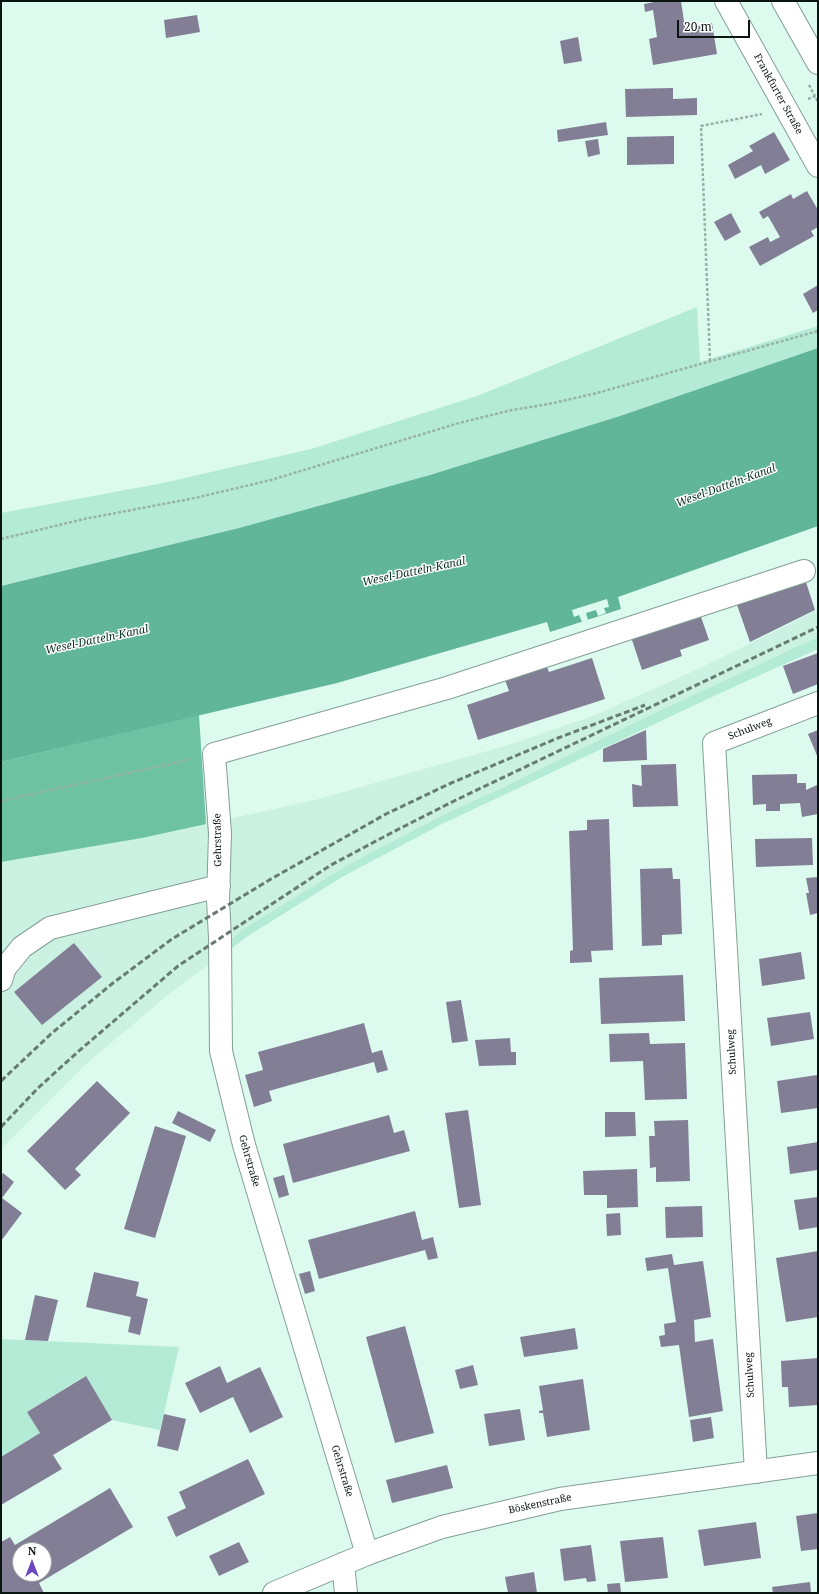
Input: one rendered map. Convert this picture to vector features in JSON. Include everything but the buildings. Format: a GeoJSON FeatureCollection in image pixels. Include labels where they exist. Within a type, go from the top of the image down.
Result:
{"type":"FeatureCollection","features":[{"type":"Feature","properties":{"kind":"street","name":"Frankfurter Straße"},"geometry":{"type":"LineString","coordinates":[[726,1],[818,166]]}},
{"type":"Feature","properties":{"kind":"street"},"geometry":{"type":"LineString","coordinates":[[783,1],[818,63]]}},
{"type":"Feature","properties":{"kind":"street"},"geometry":{"type":"LineString","coordinates":[[214,754],[447,688],[804,571]]}},
{"type":"Feature","properties":{"kind":"street","name":"Schulweg"},"geometry":{"type":"LineString","coordinates":[[756,1472],[714,743],[818,703]]}},
{"type":"Feature","properties":{"kind":"street","name":"Gehrstraße"},"geometry":{"type":"LineString","coordinates":[[214,754],[220,833],[219,886],[221,1051],[244,1144],[367,1554]]}},
{"type":"Feature","properties":{"kind":"street"},"geometry":{"type":"LineString","coordinates":[[1,980],[5,968],[22,947],[50,928],[219,886]]}},
{"type":"Feature","properties":{"kind":"street","name":"Böskenstraße"},"geometry":{"type":"LineString","coordinates":[[274,1593],[367,1554],[442,1527],[560,1499],[818,1463]]}},
{"type":"Feature","properties":{"kind":"street"},"geometry":{"type":"LineString","coordinates":[[343,1564],[346,1593]]}},
{"type":"Feature","properties":{"kind":"path"},"geometry":{"type":"LineString","coordinates":[[710,361],[701,126],[787,108]]}},
{"type":"Feature","properties":{"kind":"path"},"geometry":{"type":"LineString","coordinates":[[1,539],[84,520],[195,498],[270,480],[459,423],[512,410],[590,395],[818,331]]}},
{"type":"Feature","properties":{"kind":"path"},"geometry":{"type":"LineString","coordinates":[[1,801],[214,754]]}},
{"type":"Feature","properties":{"kind":"shaded area"},"geometry":{"type":"Polygon","coordinates":[[[697,307],[700,362],[818,326],[818,348],[620,416],[430,475],[239,528],[1,586],[1,513],[163,483],[311,449],[477,396],[697,307]]]}},
{"type":"Feature","properties":{"kind":"shaded area"},"geometry":{"type":"Polygon","coordinates":[[[818,610],[818,637],[642,719],[496,791],[451,811],[346,866],[245,928],[228,951],[174,990],[86,1064],[1,1149],[1,862],[142,838],[319,799],[505,746],[593,716],[698,669],[818,610]],[[226,842],[208,846],[205,909],[225,898],[226,842]]]}},
{"type":"Feature","properties":{"kind":"shaded area"},"geometry":{"type":"Polygon","coordinates":[[[818,637],[818,649],[727,690],[442,824],[342,877],[245,938],[228,951],[227,944],[245,928],[346,866],[451,811],[496,791],[642,719],[818,637]]]}},
{"type":"Feature","properties":{"kind":"shaded area"},"geometry":{"type":"Polygon","coordinates":[[[199,715],[206,824],[142,838],[1,862],[1,762],[199,715]]]}},
{"type":"Feature","properties":{"kind":"shaded area"},"geometry":{"type":"Polygon","coordinates":[[[1,1339],[179,1347],[160,1430],[112,1420],[85,1376],[27,1412],[40,1433],[1,1457],[1,1339]]]}},
{"type":"Feature","properties":{"kind":"water","name":"Wesel-Datteln-Kanal"},"geometry":{"type":"Polygon","coordinates":[[[818,348],[818,526],[618,597],[621,609],[550,632],[547,622],[337,683],[1,762],[1,586],[239,528],[430,475],[620,416],[818,348]]]}},
{"type":"Feature","properties":{"kind":"pier"},"geometry":{"type":"Polygon","coordinates":[[[607,599],[609,607],[604,608],[606,613],[598,616],[596,610],[586,613],[588,620],[582,622],[579,615],[574,617],[572,610],[607,599]]]}},
{"type":"Feature","properties":{"kind":"railway"},"geometry":{"type":"LineString","coordinates":[[1,1127],[38,1088],[178,966],[331,865],[456,800],[818,627]]}},
{"type":"Feature","properties":{"kind":"railway"},"geometry":{"type":"LineString","coordinates":[[1,1081],[52,1033],[113,983],[172,939],[271,879],[386,814],[449,784],[558,738],[645,705]]}}]}
